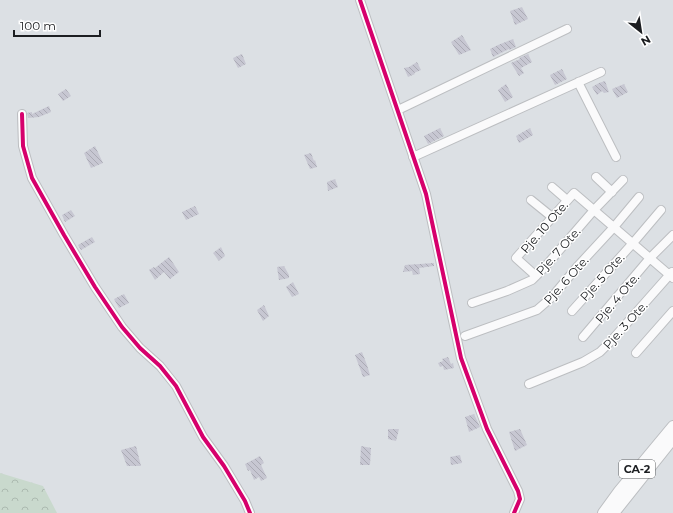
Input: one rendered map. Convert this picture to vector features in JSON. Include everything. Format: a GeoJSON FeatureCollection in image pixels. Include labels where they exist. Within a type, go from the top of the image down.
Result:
{"type":"FeatureCollection","features":[{"type":"Feature","properties":{"kind":"main road","name":"CA-2"},"geometry":{"type":"LineString","coordinates":[[603,513],[673,426]]}},
{"type":"Feature","properties":{"kind":"main road","name":"CA-2"},"geometry":{"type":"LineString","coordinates":[[614,513],[673,439]]}},
{"type":"Feature","properties":{"kind":"street"},"geometry":{"type":"LineString","coordinates":[[360,0],[426,194],[461,358],[487,429],[518,491],[520,499],[514,513]]}},
{"type":"Feature","properties":{"kind":"street"},"geometry":{"type":"LineString","coordinates":[[398,110],[567,29]]}},
{"type":"Feature","properties":{"kind":"street"},"geometry":{"type":"LineString","coordinates":[[414,157],[601,72]]}},
{"type":"Feature","properties":{"kind":"street"},"geometry":{"type":"LineString","coordinates":[[578,82],[616,157]]}},
{"type":"Feature","properties":{"kind":"street"},"geometry":{"type":"LineString","coordinates":[[22,114],[23,146],[32,178],[64,235],[95,287],[122,327],[140,348],[160,366],[176,386],[204,437],[224,466],[250,513]]}},
{"type":"Feature","properties":{"kind":"street"},"geometry":{"type":"LineString","coordinates":[[596,177],[612,192]]}},
{"type":"Feature","properties":{"kind":"street","name":"Pje. 7 Ote."},"geometry":{"type":"LineString","coordinates":[[472,303],[507,291],[532,280],[594,210],[623,180]]}},
{"type":"Feature","properties":{"kind":"street"},"geometry":{"type":"LineString","coordinates":[[552,188],[567,200]]}},
{"type":"Feature","properties":{"kind":"street","name":"Pje. 10 Ote."},"geometry":{"type":"LineString","coordinates":[[536,276],[516,258],[574,193],[594,210]]}},
{"type":"Feature","properties":{"kind":"street","name":"Pje. 6 Ote."},"geometry":{"type":"LineString","coordinates":[[464,336],[537,310],[552,298],[577,267],[639,197]]}},
{"type":"Feature","properties":{"kind":"street"},"geometry":{"type":"LineString","coordinates":[[531,200],[552,218]]}},
{"type":"Feature","properties":{"kind":"street"},"geometry":{"type":"LineString","coordinates":[[594,210],[672,275]]}},
{"type":"Feature","properties":{"kind":"street","name":"Pje. 5 Ote."},"geometry":{"type":"LineString","coordinates":[[572,311],[661,210]]}},
{"type":"Feature","properties":{"kind":"street","name":"Pje. 4 Ote."},"geometry":{"type":"LineString","coordinates":[[583,337],[650,258],[673,235]]}},
{"type":"Feature","properties":{"kind":"street","name":"Pje. 3 Ote."},"geometry":{"type":"LineString","coordinates":[[529,384],[583,362],[600,352],[672,275]]}},
{"type":"Feature","properties":{"kind":"street"},"geometry":{"type":"LineString","coordinates":[[636,353],[673,311]]}},
{"type":"Feature","properties":{"kind":"green space"},"geometry":{"type":"Polygon","coordinates":[[[0,473],[43,486],[57,513],[0,513],[0,473]]]}},
{"type":"Feature","properties":{"kind":"building"},"geometry":{"type":"Polygon","coordinates":[[[522,7],[528,19],[515,25],[510,11],[522,7]]]}},
{"type":"Feature","properties":{"kind":"building"},"geometry":{"type":"Polygon","coordinates":[[[462,35],[471,50],[459,55],[451,42],[462,35]]]}},
{"type":"Feature","properties":{"kind":"building"},"geometry":{"type":"Polygon","coordinates":[[[513,39],[516,47],[493,57],[490,49],[513,39]]]}},
{"type":"Feature","properties":{"kind":"building"},"geometry":{"type":"Polygon","coordinates":[[[242,54],[246,64],[238,68],[233,58],[242,54]]]}},
{"type":"Feature","properties":{"kind":"building"},"geometry":{"type":"Polygon","coordinates":[[[528,54],[532,62],[521,68],[524,73],[519,76],[511,63],[528,54]]]}},
{"type":"Feature","properties":{"kind":"building"},"geometry":{"type":"Polygon","coordinates":[[[417,62],[421,70],[408,77],[404,68],[417,62]]]}},
{"type":"Feature","properties":{"kind":"building"},"geometry":{"type":"Polygon","coordinates":[[[562,69],[567,79],[555,85],[550,75],[562,69]]]}},
{"type":"Feature","properties":{"kind":"building"},"geometry":{"type":"Polygon","coordinates":[[[605,81],[609,92],[604,93],[602,91],[597,95],[592,87],[605,81]]]}},
{"type":"Feature","properties":{"kind":"building"},"geometry":{"type":"Polygon","coordinates":[[[506,84],[513,97],[505,102],[498,90],[506,84]]]}},
{"type":"Feature","properties":{"kind":"building"},"geometry":{"type":"Polygon","coordinates":[[[624,84],[628,92],[617,98],[612,89],[624,84]]]}},
{"type":"Feature","properties":{"kind":"building"},"geometry":{"type":"Polygon","coordinates":[[[66,89],[71,96],[63,101],[58,94],[66,89]]]}},
{"type":"Feature","properties":{"kind":"building"},"geometry":{"type":"Polygon","coordinates":[[[49,106],[51,112],[39,117],[28,118],[27,113],[32,112],[32,114],[49,106]]]}},
{"type":"Feature","properties":{"kind":"building"},"geometry":{"type":"Polygon","coordinates":[[[440,128],[444,136],[428,144],[424,136],[440,128]]]}},
{"type":"Feature","properties":{"kind":"building"},"geometry":{"type":"Polygon","coordinates":[[[530,128],[533,135],[519,143],[516,136],[530,128]]]}},
{"type":"Feature","properties":{"kind":"building"},"geometry":{"type":"Polygon","coordinates":[[[95,146],[103,163],[91,168],[84,153],[95,146]]]}},
{"type":"Feature","properties":{"kind":"building"},"geometry":{"type":"Polygon","coordinates":[[[311,153],[317,167],[310,169],[304,155],[311,153]]]}},
{"type":"Feature","properties":{"kind":"building"},"geometry":{"type":"Polygon","coordinates":[[[335,179],[338,187],[328,191],[327,182],[335,179]]]}},
{"type":"Feature","properties":{"kind":"building"},"geometry":{"type":"Polygon","coordinates":[[[195,206],[199,214],[186,220],[182,212],[195,206]]]}},
{"type":"Feature","properties":{"kind":"building"},"geometry":{"type":"Polygon","coordinates":[[[71,210],[75,216],[65,222],[62,215],[71,210]]]}},
{"type":"Feature","properties":{"kind":"building"},"geometry":{"type":"Polygon","coordinates":[[[92,237],[95,242],[81,250],[78,245],[92,237]]]}},
{"type":"Feature","properties":{"kind":"building"},"geometry":{"type":"Polygon","coordinates":[[[221,247],[225,256],[219,261],[213,253],[221,247]]]}},
{"type":"Feature","properties":{"kind":"building"},"geometry":{"type":"Polygon","coordinates":[[[169,257],[179,272],[170,279],[164,272],[155,280],[149,270],[154,267],[155,268],[169,257]]]}},
{"type":"Feature","properties":{"kind":"building"},"geometry":{"type":"Polygon","coordinates":[[[434,263],[434,266],[419,268],[420,274],[413,275],[412,271],[403,272],[405,265],[434,263]]]}},
{"type":"Feature","properties":{"kind":"building"},"geometry":{"type":"Polygon","coordinates":[[[284,266],[289,278],[279,280],[277,267],[284,266]]]}},
{"type":"Feature","properties":{"kind":"building"},"geometry":{"type":"Polygon","coordinates":[[[293,282],[299,294],[292,297],[286,287],[293,282]]]}},
{"type":"Feature","properties":{"kind":"building"},"geometry":{"type":"Polygon","coordinates":[[[124,294],[129,303],[119,308],[114,299],[124,294]]]}},
{"type":"Feature","properties":{"kind":"building"},"geometry":{"type":"Polygon","coordinates":[[[264,305],[269,316],[263,321],[257,310],[264,305]]]}},
{"type":"Feature","properties":{"kind":"building"},"geometry":{"type":"Polygon","coordinates":[[[362,352],[370,375],[363,377],[355,355],[362,352]]]}},
{"type":"Feature","properties":{"kind":"building"},"geometry":{"type":"Polygon","coordinates":[[[448,357],[451,364],[453,363],[454,368],[444,370],[443,366],[440,367],[438,363],[443,361],[442,359],[448,357]]]}},
{"type":"Feature","properties":{"kind":"building"},"geometry":{"type":"Polygon","coordinates":[[[474,414],[480,427],[469,432],[465,417],[474,414]]]}},
{"type":"Feature","properties":{"kind":"building"},"geometry":{"type":"Polygon","coordinates":[[[388,429],[399,429],[396,441],[388,439],[388,429]]]}},
{"type":"Feature","properties":{"kind":"building"},"geometry":{"type":"Polygon","coordinates":[[[520,429],[527,445],[515,451],[509,432],[520,429]]]}},
{"type":"Feature","properties":{"kind":"building"},"geometry":{"type":"Polygon","coordinates":[[[136,446],[141,466],[127,466],[121,450],[136,446]]]}},
{"type":"Feature","properties":{"kind":"building"},"geometry":{"type":"Polygon","coordinates":[[[361,446],[371,448],[370,465],[360,465],[361,446]]]}},
{"type":"Feature","properties":{"kind":"building"},"geometry":{"type":"Polygon","coordinates":[[[460,455],[462,463],[451,465],[450,457],[460,455]]]}},
{"type":"Feature","properties":{"kind":"building"},"geometry":{"type":"Polygon","coordinates":[[[260,456],[264,463],[261,465],[267,478],[261,481],[259,477],[254,480],[250,470],[248,471],[245,464],[260,456]]]}},
{"type":"Feature","properties":{"kind":"cycle path"},"geometry":{"type":"LineString","coordinates":[[360,0],[426,194],[461,358],[487,429],[518,491],[520,499],[514,513]]}},
{"type":"Feature","properties":{"kind":"cycle path"},"geometry":{"type":"LineString","coordinates":[[22,114],[23,146],[32,178],[64,235],[95,287],[122,327],[140,348],[160,366],[176,386],[203,437],[224,466],[245,501],[250,513]]}}]}
